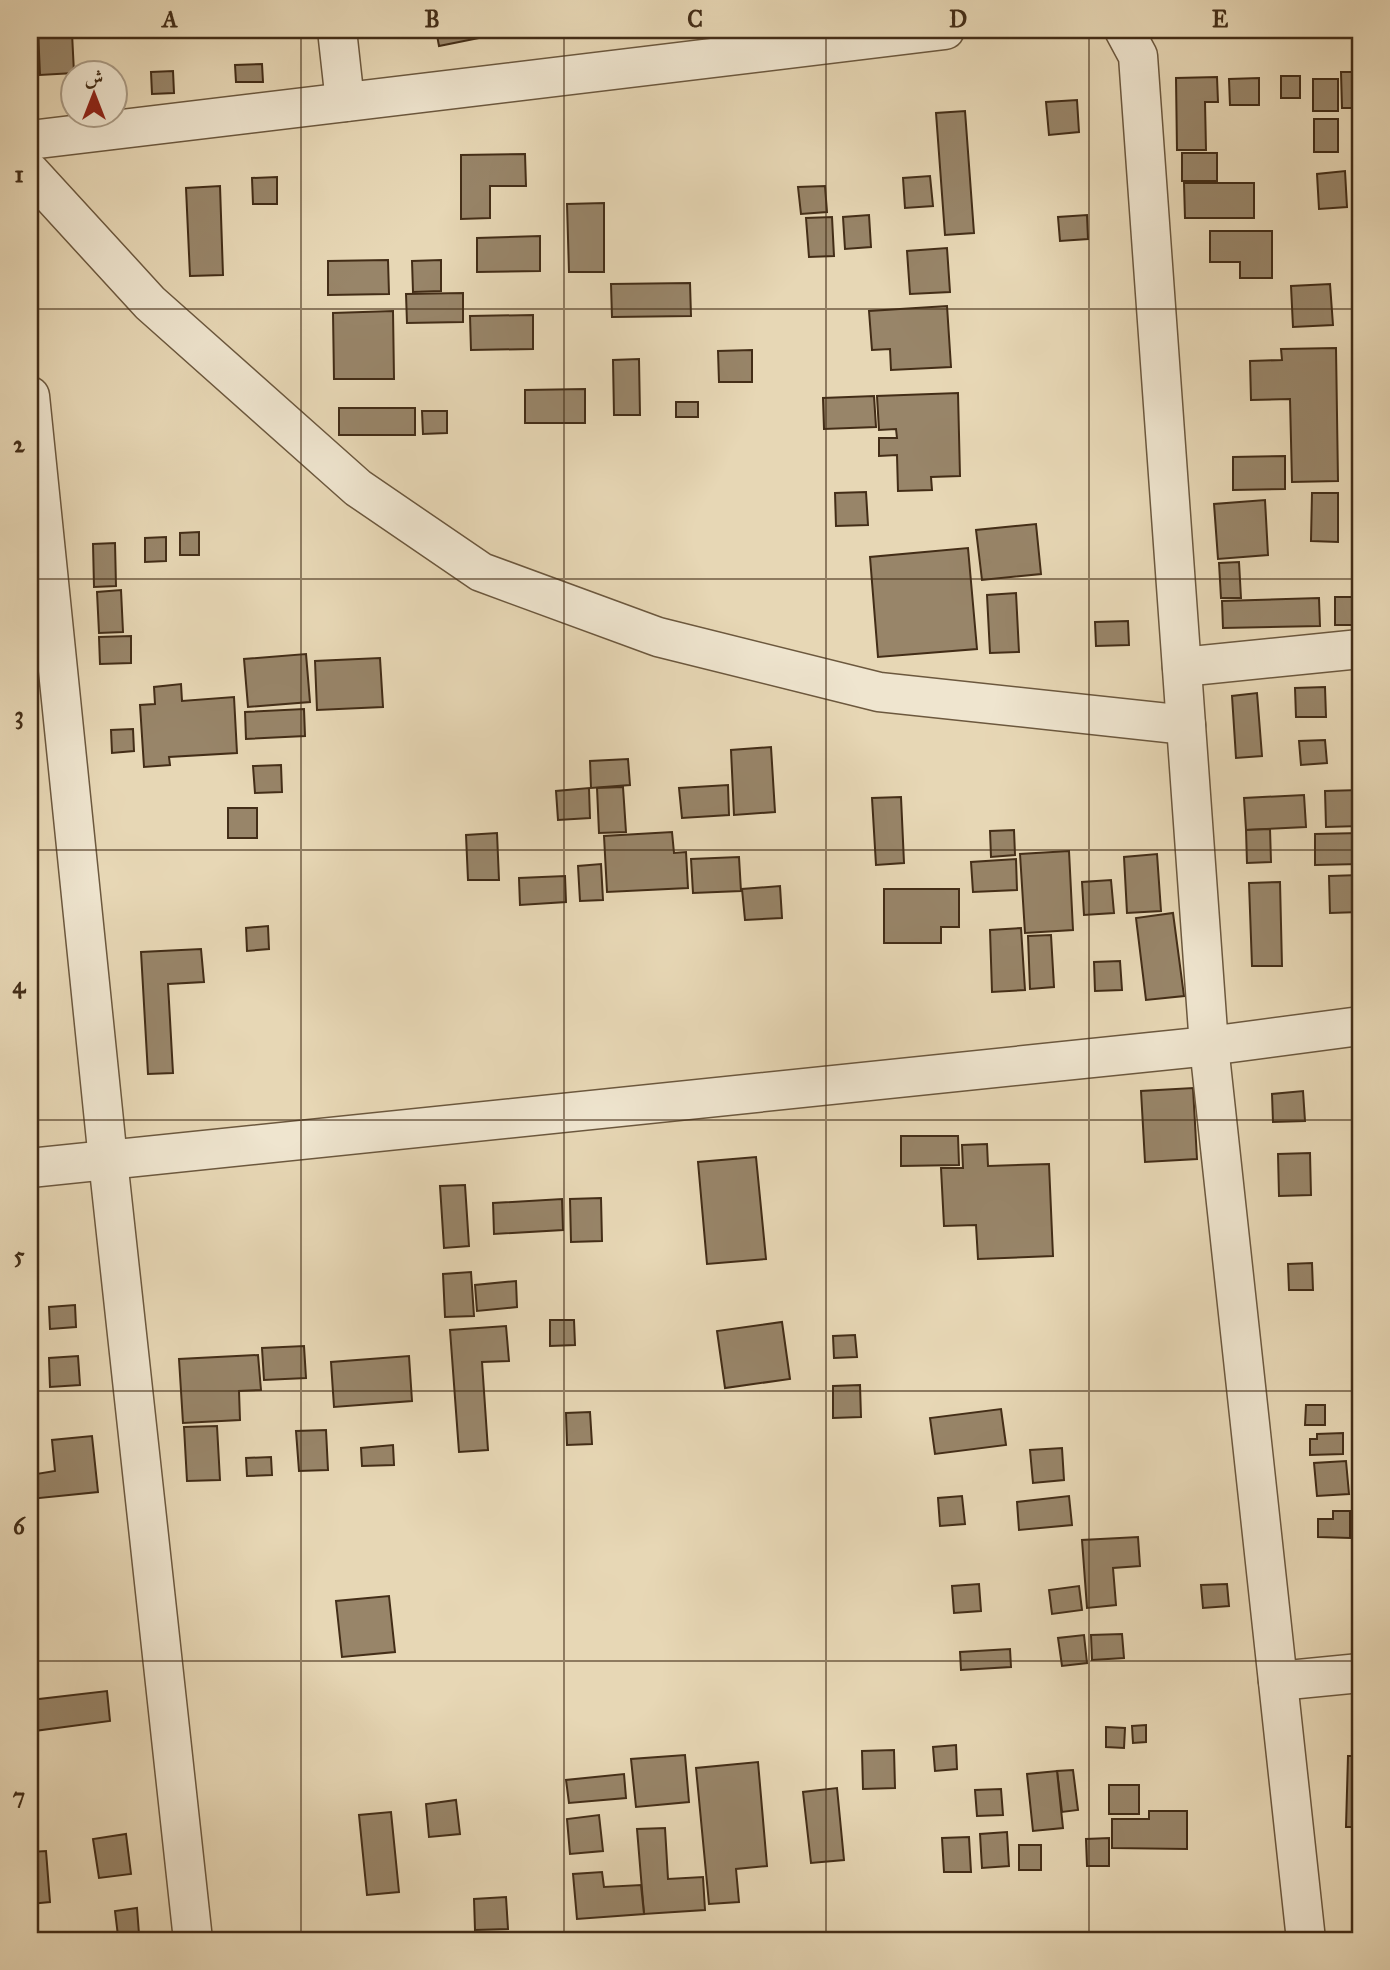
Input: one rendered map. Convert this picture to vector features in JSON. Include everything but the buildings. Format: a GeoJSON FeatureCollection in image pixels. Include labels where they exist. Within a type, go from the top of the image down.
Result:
{"type":"FeatureCollection","features":[{"type":"Feature","properties":{"kind":"street"},"geometry":{"type":"LineString","coordinates":[[337,30],[345,102]]}},
{"type":"Feature","properties":{"kind":"street"},"geometry":{"type":"LineString","coordinates":[[30,140],[945,30]]}},
{"type":"Feature","properties":{"kind":"street"},"geometry":{"type":"LineString","coordinates":[[1124,30],[1138,56],[1209,1046],[1306,1940]]}},
{"type":"Feature","properties":{"kind":"street"},"geometry":{"type":"LineString","coordinates":[[30,172],[150,303],[358,488],[481,572],[657,637],[879,692],[1186,725]]}},
{"type":"Feature","properties":{"kind":"street"},"geometry":{"type":"LineString","coordinates":[[30,396],[35,505],[193,1940]]}},
{"type":"Feature","properties":{"kind":"street"},"geometry":{"type":"LineString","coordinates":[[1182,667],[1360,649]]}},
{"type":"Feature","properties":{"kind":"street"},"geometry":{"type":"LineString","coordinates":[[30,1168],[1209,1046],[1360,1026]]}},
{"type":"Feature","properties":{"kind":"street"},"geometry":{"type":"LineString","coordinates":[[1278,1681],[1360,1674]]}}]}
